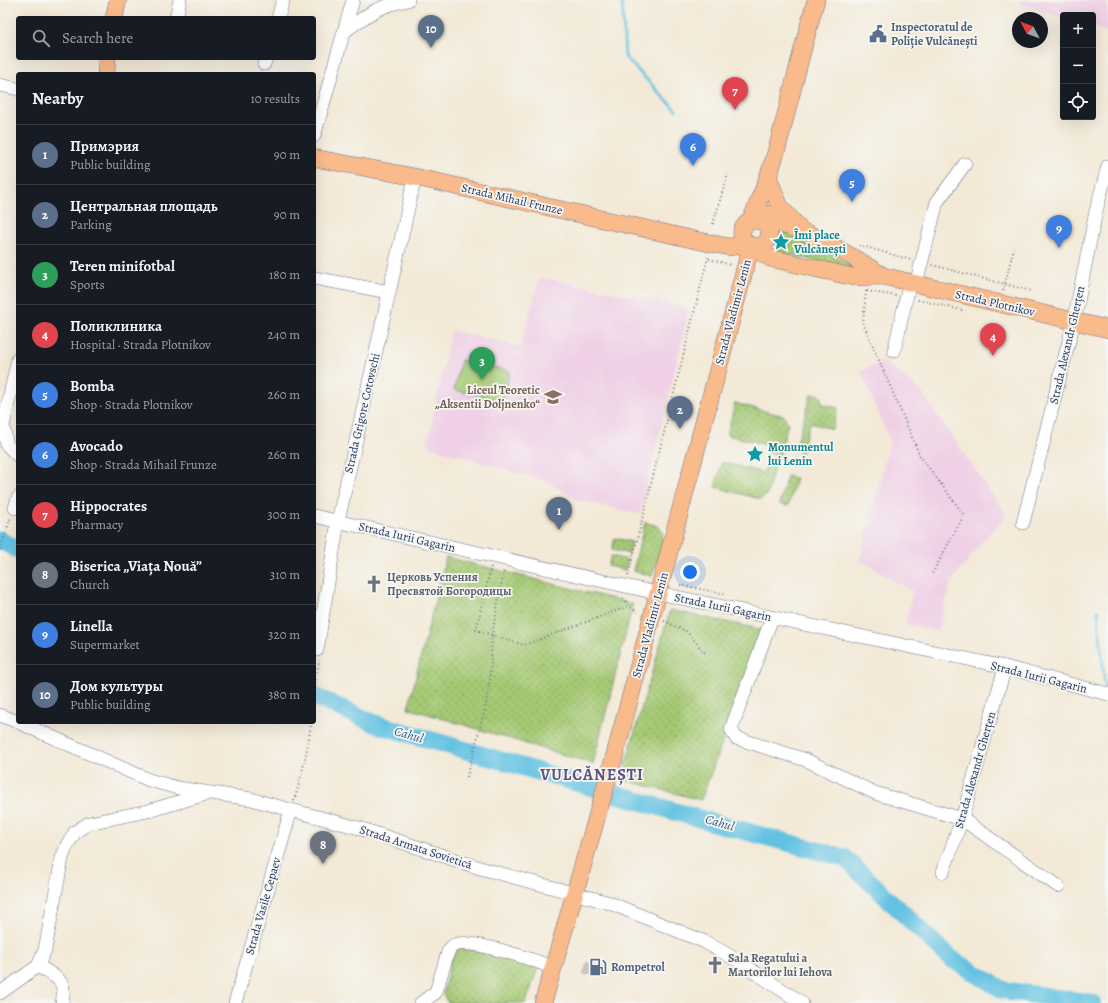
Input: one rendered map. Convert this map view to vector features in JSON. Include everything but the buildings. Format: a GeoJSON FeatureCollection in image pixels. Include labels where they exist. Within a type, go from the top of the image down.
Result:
{"type":"FeatureCollection","features":[{"type":"Feature","properties":{"kind":"main road"},"geometry":{"type":"LineString","coordinates":[[114,16],[118,0]]}},
{"type":"Feature","properties":{"kind":"main road","name":"Strada Vladimir Lenin"},"geometry":{"type":"LineString","coordinates":[[542,1003],[615,754],[645,618],[659,594],[751,233],[769,179],[816,0]]}},
{"type":"Feature","properties":{"kind":"main road"},"geometry":{"type":"LineString","coordinates":[[106,72],[107,60]]}},
{"type":"Feature","properties":{"kind":"main road","name":"Strada Mihail Frunze"},"geometry":{"type":"LineString","coordinates":[[316,158],[415,177],[708,251],[730,247],[751,233]]}},
{"type":"Feature","properties":{"kind":"main road"},"geometry":{"type":"LineString","coordinates":[[769,179],[780,207],[795,224],[807,234]]}},
{"type":"Feature","properties":{"kind":"main road","name":"Strada Plotnikov"},"geometry":{"type":"LineString","coordinates":[[882,276],[859,261],[807,234],[780,224],[751,233],[770,258],[853,277],[882,276],[1108,329]]}},
{"type":"Feature","properties":{"kind":"street"},"geometry":{"type":"LineString","coordinates":[[176,16],[180,0]]}},
{"type":"Feature","properties":{"kind":"street"},"geometry":{"type":"LineString","coordinates":[[279,16],[283,0]]}},
{"type":"Feature","properties":{"kind":"street"},"geometry":{"type":"LineString","coordinates":[[316,129],[353,0]]}},
{"type":"Feature","properties":{"kind":"street"},"geometry":{"type":"LineString","coordinates":[[344,32],[364,16],[386,5],[408,0]]}},
{"type":"Feature","properties":{"kind":"street"},"geometry":{"type":"LineString","coordinates":[[0,85],[16,89]]}},
{"type":"Feature","properties":{"kind":"street"},"geometry":{"type":"LineString","coordinates":[[894,351],[913,283],[922,263],[937,202],[965,164]]}},
{"type":"Feature","properties":{"kind":"street","name":"Strada Alexandr Gherțen"},"geometry":{"type":"LineString","coordinates":[[1023,522],[1074,321],[1096,211],[1108,166]]}},
{"type":"Feature","properties":{"kind":"street","name":"Strada Grigore Cotovschi"},"geometry":{"type":"LineString","coordinates":[[317,650],[338,521],[415,177]]}},
{"type":"Feature","properties":{"kind":"street"},"geometry":{"type":"LineString","coordinates":[[316,278],[389,292]]}},
{"type":"Feature","properties":{"kind":"street"},"geometry":{"type":"LineString","coordinates":[[16,369],[3,426],[7,445],[16,454]]}},
{"type":"Feature","properties":{"kind":"street","name":"Strada Iurii Gagarin"},"geometry":{"type":"LineString","coordinates":[[316,516],[659,594],[1005,667],[1108,694]]}},
{"type":"Feature","properties":{"kind":"street"},"geometry":{"type":"LineString","coordinates":[[772,618],[731,729],[736,738],[806,760],[875,793],[962,819],[1058,886]]}},
{"type":"Feature","properties":{"kind":"street","name":"Strada Alexandr Gherțen"},"geometry":{"type":"LineString","coordinates":[[943,872],[962,819],[1005,667]]}},
{"type":"Feature","properties":{"kind":"street","name":"Strada Armata Sovietică"},"geometry":{"type":"LineString","coordinates":[[0,715],[16,721]]}},
{"type":"Feature","properties":{"kind":"street","name":"Strada Armata Sovietică"},"geometry":{"type":"LineString","coordinates":[[23,724],[149,780],[178,788],[251,799],[359,828],[480,868],[610,903],[705,942],[735,959],[802,1003]]}},
{"type":"Feature","properties":{"kind":"street"},"geometry":{"type":"LineString","coordinates":[[0,993],[38,966],[45,950],[62,858],[67,844],[75,832],[89,823],[148,811],[211,792]]}},
{"type":"Feature","properties":{"kind":"street","name":"Strada Vasile Cepaev"},"geometry":{"type":"LineString","coordinates":[[236,1003],[291,810]]}},
{"type":"Feature","properties":{"kind":"street"},"geometry":{"type":"LineString","coordinates":[[421,1003],[436,992],[448,952],[451,947],[457,944],[485,946],[553,968]]}},
{"type":"Feature","properties":{"kind":"street"},"geometry":{"type":"LineString","coordinates":[[38,966],[63,984],[65,989],[62,1003]]}},
{"type":"Feature","properties":{"kind":"path"},"geometry":{"type":"LineString","coordinates":[[713,224],[728,174]]}},
{"type":"Feature","properties":{"kind":"path"},"geometry":{"type":"LineString","coordinates":[[855,244],[1031,291]]}},
{"type":"Feature","properties":{"kind":"path"},"geometry":{"type":"LineString","coordinates":[[999,304],[1014,248]]}},
{"type":"Feature","properties":{"kind":"path"},"geometry":{"type":"LineString","coordinates":[[706,654],[686,631],[645,618],[629,606],[623,597],[708,251],[731,265]]}},
{"type":"Feature","properties":{"kind":"path"},"geometry":{"type":"LineString","coordinates":[[866,291],[863,323],[920,456],[964,515],[932,574]]}},
{"type":"Feature","properties":{"kind":"path"},"geometry":{"type":"LineString","coordinates":[[0,550],[8,528]]}},
{"type":"Feature","properties":{"kind":"path"},"geometry":{"type":"LineString","coordinates":[[467,777],[478,740],[490,680],[492,634],[504,569],[491,566],[476,630],[492,634],[524,645],[629,606]]}},
{"type":"Feature","properties":{"kind":"path"},"geometry":{"type":"LineString","coordinates":[[316,682],[320,664],[317,650]]}},
{"type":"Feature","properties":{"kind":"path"},"geometry":{"type":"LineString","coordinates":[[291,810],[302,776],[309,746],[311,724]]}},
{"type":"Feature","properties":{"kind":"shaded area"},"geometry":{"type":"Polygon","coordinates":[[[1019,0],[1108,0],[1108,32],[1096,28],[1096,12],[1060,12],[1060,17],[1021,4],[1019,0]]]}},
{"type":"Feature","properties":{"kind":"shaded area","name":"Liceul Teoretic „Aksentii Doljnenko“"},"geometry":{"type":"Polygon","coordinates":[[[540,277],[690,308],[640,514],[577,500],[550,483],[427,446],[451,330],[520,347],[540,277]]]}},
{"type":"Feature","properties":{"kind":"shaded area"},"geometry":{"type":"Polygon","coordinates":[[[884,361],[920,390],[1007,516],[983,540],[951,583],[937,632],[905,624],[913,592],[860,560],[890,441],[861,371],[884,361]]]}},
{"type":"Feature","properties":{"kind":"green space"},"geometry":{"type":"Polygon","coordinates":[[[780,227],[863,272],[773,251],[778,245],[780,227]]]}},
{"type":"Feature","properties":{"kind":"green space"},"geometry":{"type":"Polygon","coordinates":[[[461,360],[510,371],[503,401],[454,390],[461,360]]]}},
{"type":"Feature","properties":{"kind":"green space"},"geometry":{"type":"Polygon","coordinates":[[[811,394],[817,394],[821,397],[821,403],[838,408],[832,429],[810,423],[801,452],[795,450],[811,394]]]}},
{"type":"Feature","properties":{"kind":"green space"},"geometry":{"type":"Polygon","coordinates":[[[735,403],[784,416],[788,423],[780,455],[766,452],[767,445],[727,435],[735,403]]]}},
{"type":"Feature","properties":{"kind":"green space"},"geometry":{"type":"Polygon","coordinates":[[[722,462],[764,473],[766,465],[774,467],[767,495],[760,499],[715,487],[722,462]]]}},
{"type":"Feature","properties":{"kind":"green space"},"geometry":{"type":"Polygon","coordinates":[[[787,476],[796,478],[788,506],[779,504],[787,476]]]}},
{"type":"Feature","properties":{"kind":"green space"},"geometry":{"type":"Polygon","coordinates":[[[645,522],[659,527],[663,534],[663,540],[652,576],[633,571],[645,522]]]}},
{"type":"Feature","properties":{"kind":"green space"},"geometry":{"type":"Polygon","coordinates":[[[615,538],[632,542],[629,554],[612,550],[615,538]]]}},
{"type":"Feature","properties":{"kind":"green space"},"geometry":{"type":"Polygon","coordinates":[[[611,556],[627,560],[625,570],[608,566],[611,556]]]}},
{"type":"Feature","properties":{"kind":"green space"},"geometry":{"type":"Polygon","coordinates":[[[446,557],[633,604],[593,764],[408,708],[446,557]]]}},
{"type":"Feature","properties":{"kind":"green space"},"geometry":{"type":"Polygon","coordinates":[[[670,610],[764,630],[701,800],[621,779],[670,610]]]}},
{"type":"Feature","properties":{"kind":"green space"},"geometry":{"type":"Polygon","coordinates":[[[482,949],[538,967],[526,1003],[448,1003],[443,994],[453,950],[482,949]]]}},
{"type":"Feature","properties":{"kind":"waterway"},"geometry":{"type":"LineString","coordinates":[[622,0],[625,57],[676,110]]}},
{"type":"Feature","properties":{"kind":"waterway","name":"Cahul"},"geometry":{"type":"LineString","coordinates":[[0,540],[16,549]]}},
{"type":"Feature","properties":{"kind":"waterway"},"geometry":{"type":"LineString","coordinates":[[1098,611],[1105,689]]}},
{"type":"Feature","properties":{"kind":"waterway"},"geometry":{"type":"LineString","coordinates":[[1106,696],[1108,707]]}},
{"type":"Feature","properties":{"kind":"waterway","name":"Cahul"},"geometry":{"type":"LineString","coordinates":[[316,697],[376,724],[704,820],[845,858],[950,958],[1003,990],[1092,1003]]}},
{"type":"Feature","properties":{"kind":"tunnel"},"geometry":{"type":"LineString","coordinates":[[589,975],[594,958]]}},
{"type":"Feature","properties":{"kind":"place","name":"Inspectoratul de Poliție Vulcănești"},"geometry":{"type":"Point","coordinates":[878,34]}},
{"type":"Feature","properties":{"kind":"place","name":"Дом культуры"},"geometry":{"type":"Point","coordinates":[431,48]}},
{"type":"Feature","properties":{"kind":"place","name":"Hippocrates"},"geometry":{"type":"Point","coordinates":[735,110]}},
{"type":"Feature","properties":{"kind":"place","name":"Avocado"},"geometry":{"type":"Point","coordinates":[693,166]}},
{"type":"Feature","properties":{"kind":"place","name":"Bomba"},"geometry":{"type":"Point","coordinates":[852,202]}},
{"type":"Feature","properties":{"kind":"place","name":"Îmi place Vulcănești"},"geometry":{"type":"Point","coordinates":[781,242]}},
{"type":"Feature","properties":{"kind":"place","name":"Linella"},"geometry":{"type":"Point","coordinates":[1059,248]}},
{"type":"Feature","properties":{"kind":"place","name":"Поликлиника"},"geometry":{"type":"Point","coordinates":[993,356]}},
{"type":"Feature","properties":{"kind":"place","name":"Teren minifotbal"},"geometry":{"type":"Point","coordinates":[482,380]}},
{"type":"Feature","properties":{"kind":"place","name":"Liceul Teoretic „Aksentii Doljnenko“"},"geometry":{"type":"Point","coordinates":[553,397]}},
{"type":"Feature","properties":{"kind":"place","name":"Центральная площадь"},"geometry":{"type":"Point","coordinates":[680,429]}},
{"type":"Feature","properties":{"kind":"place","name":"Monumentul lui Lenin"},"geometry":{"type":"Point","coordinates":[755,454]}},
{"type":"Feature","properties":{"kind":"place","name":"Примэрия"},"geometry":{"type":"Point","coordinates":[559,530]}},
{"type":"Feature","properties":{"kind":"place","name":"Церковь Успения Пресвятой Богородицы"},"geometry":{"type":"Point","coordinates":[374,584]}},
{"type":"Feature","properties":{"kind":"place","name":"Biserica „Viața Nouă”"},"geometry":{"type":"Point","coordinates":[323,864]}},
{"type":"Feature","properties":{"kind":"place","name":"Sala Regatului a Martorilor lui Iehova"},"geometry":{"type":"Point","coordinates":[715,965]}},
{"type":"Feature","properties":{"kind":"place","name":"Rompetrol"},"geometry":{"type":"Point","coordinates":[598,967]}},
{"type":"Feature","properties":{"kind":"district","name":"VULCĂNEȘTI"},"geometry":{"type":"Point","coordinates":[592,774]}}]}
